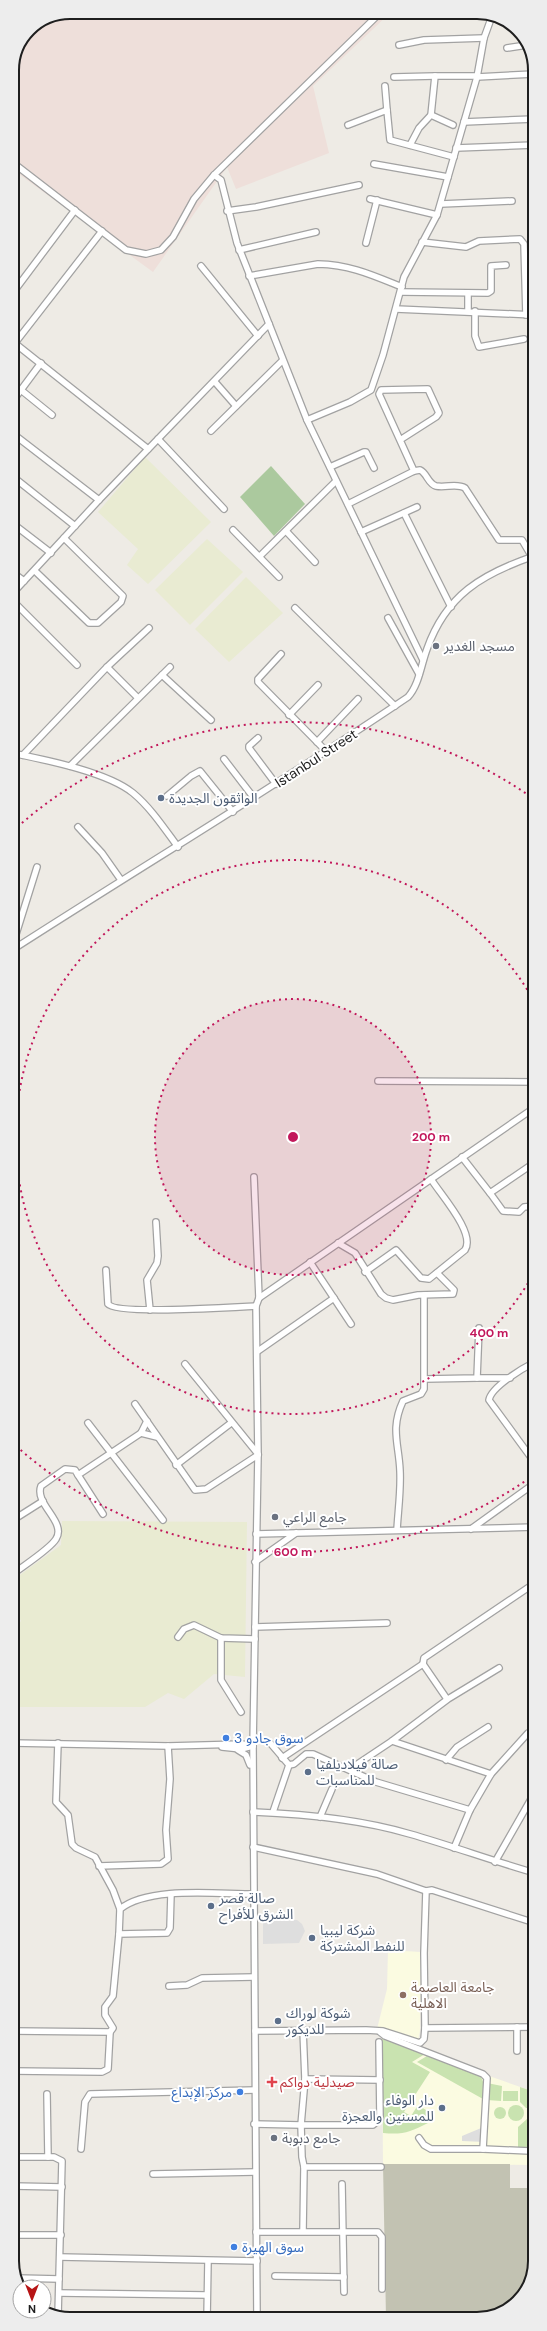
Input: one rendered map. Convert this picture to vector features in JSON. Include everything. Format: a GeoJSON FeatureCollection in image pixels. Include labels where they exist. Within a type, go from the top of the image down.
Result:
{"type":"FeatureCollection","features":[{"type":"Feature","properties":{"kind":"street"},"geometry":{"type":"LineString","coordinates":[[19,167],[126,250],[146,254],[161,250],[173,237],[194,199],[214,175],[374,19]]}},
{"type":"Feature","properties":{"kind":"street"},"geometry":{"type":"LineString","coordinates":[[307,420],[350,402],[371,390],[401,289],[441,204],[456,148],[478,77],[484,38],[490,21]]}},
{"type":"Feature","properties":{"kind":"street"},"geometry":{"type":"LineString","coordinates":[[399,45],[424,40],[484,38]]}},
{"type":"Feature","properties":{"kind":"street"},"geometry":{"type":"LineString","coordinates":[[507,48],[522,46]]}},
{"type":"Feature","properties":{"kind":"street"},"geometry":{"type":"LineString","coordinates":[[394,77],[478,77],[528,74]]}},
{"type":"Feature","properties":{"kind":"street"},"geometry":{"type":"LineString","coordinates":[[410,145],[418,128],[431,115],[435,76]]}},
{"type":"Feature","properties":{"kind":"street"},"geometry":{"type":"LineString","coordinates":[[385,86],[390,140],[454,156]]}},
{"type":"Feature","properties":{"kind":"street"},"geometry":{"type":"LineString","coordinates":[[348,125],[387,110]]}},
{"type":"Feature","properties":{"kind":"street"},"geometry":{"type":"LineString","coordinates":[[431,115],[453,125]]}},
{"type":"Feature","properties":{"kind":"street"},"geometry":{"type":"LineString","coordinates":[[464,122],[528,119]]}},
{"type":"Feature","properties":{"kind":"street"},"geometry":{"type":"LineString","coordinates":[[456,148],[528,145]]}},
{"type":"Feature","properties":{"kind":"street"},"geometry":{"type":"LineString","coordinates":[[374,164],[448,177]]}},
{"type":"Feature","properties":{"kind":"street"},"geometry":{"type":"LineString","coordinates":[[214,175],[221,180],[239,250],[269,324],[282,361],[307,420],[423,660]]}},
{"type":"Feature","properties":{"kind":"street"},"geometry":{"type":"LineString","coordinates":[[228,211],[256,207],[359,185]]}},
{"type":"Feature","properties":{"kind":"street"},"geometry":{"type":"LineString","coordinates":[[370,199],[437,215]]}},
{"type":"Feature","properties":{"kind":"street"},"geometry":{"type":"LineString","coordinates":[[366,243],[376,200]]}},
{"type":"Feature","properties":{"kind":"street"},"geometry":{"type":"LineString","coordinates":[[441,204],[512,201]]}},
{"type":"Feature","properties":{"kind":"street"},"geometry":{"type":"LineString","coordinates":[[19,285],[75,210]]}},
{"type":"Feature","properties":{"kind":"street"},"geometry":{"type":"LineString","coordinates":[[19,336],[102,231]]}},
{"type":"Feature","properties":{"kind":"street"},"geometry":{"type":"LineString","coordinates":[[239,250],[316,232]]}},
{"type":"Feature","properties":{"kind":"street"},"geometry":{"type":"LineString","coordinates":[[396,309],[475,311],[526,315],[524,244],[520,239],[479,241],[466,247],[422,242]]}},
{"type":"Feature","properties":{"kind":"street"},"geometry":{"type":"LineString","coordinates":[[249,276],[318,264],[330,264],[369,272],[401,289],[468,293],[491,291],[490,268],[494,266],[506,265]]}},
{"type":"Feature","properties":{"kind":"street"},"geometry":{"type":"LineString","coordinates":[[201,266],[258,336]]}},
{"type":"Feature","properties":{"kind":"street"},"geometry":{"type":"LineString","coordinates":[[468,293],[468,311]]}},
{"type":"Feature","properties":{"kind":"street"},"geometry":{"type":"LineString","coordinates":[[475,311],[475,336],[479,347],[524,339]]}},
{"type":"Feature","properties":{"kind":"street"},"geometry":{"type":"LineString","coordinates":[[19,586],[99,500],[269,324]]}},
{"type":"Feature","properties":{"kind":"street"},"geometry":{"type":"LineString","coordinates":[[19,346],[148,449]]}},
{"type":"Feature","properties":{"kind":"street"},"geometry":{"type":"LineString","coordinates":[[211,431],[282,361]]}},
{"type":"Feature","properties":{"kind":"street"},"geometry":{"type":"LineString","coordinates":[[19,393],[41,363]]}},
{"type":"Feature","properties":{"kind":"street"},"geometry":{"type":"LineString","coordinates":[[214,382],[236,406]]}},
{"type":"Feature","properties":{"kind":"street"},"geometry":{"type":"LineString","coordinates":[[371,390],[379,392],[381,390],[425,388],[431,393],[439,413],[436,417],[400,440]]}},
{"type":"Feature","properties":{"kind":"street"},"geometry":{"type":"LineString","coordinates":[[21,390],[52,415]]}},
{"type":"Feature","properties":{"kind":"street"},"geometry":{"type":"LineString","coordinates":[[379,392],[414,471]]}},
{"type":"Feature","properties":{"kind":"street"},"geometry":{"type":"LineString","coordinates":[[19,437],[99,500]]}},
{"type":"Feature","properties":{"kind":"street"},"geometry":{"type":"LineString","coordinates":[[158,439],[224,509]]}},
{"type":"Feature","properties":{"kind":"street"},"geometry":{"type":"LineString","coordinates":[[330,467],[366,452],[374,468]]}},
{"type":"Feature","properties":{"kind":"street"},"geometry":{"type":"LineString","coordinates":[[348,504],[414,471],[423,471],[431,483],[436,486],[461,486],[465,488],[499,540],[522,540],[528,549]]}},
{"type":"Feature","properties":{"kind":"street"},"geometry":{"type":"LineString","coordinates":[[260,556],[336,481]]}},
{"type":"Feature","properties":{"kind":"street"},"geometry":{"type":"LineString","coordinates":[[19,482],[75,526]]}},
{"type":"Feature","properties":{"kind":"street"},"geometry":{"type":"LineString","coordinates":[[361,532],[417,507]]}},
{"type":"Feature","properties":{"kind":"street"},"geometry":{"type":"LineString","coordinates":[[404,513],[451,607]]}},
{"type":"Feature","properties":{"kind":"street"},"geometry":{"type":"LineString","coordinates":[[19,528],[51,553]]}},
{"type":"Feature","properties":{"kind":"street"},"geometry":{"type":"LineString","coordinates":[[233,530],[279,577]]}},
{"type":"Feature","properties":{"kind":"street"},"geometry":{"type":"LineString","coordinates":[[286,531],[315,562]]}},
{"type":"Feature","properties":{"kind":"street"},"geometry":{"type":"LineString","coordinates":[[35,570],[89,623],[98,623],[121,602],[123,596],[64,538]]}},
{"type":"Feature","properties":{"kind":"street","name":"Istanbul Street"},"geometry":{"type":"LineString","coordinates":[[19,945],[121,880],[178,847],[327,752],[395,706],[412,693],[432,635],[462,593],[480,579],[528,559]]}},
{"type":"Feature","properties":{"kind":"street"},"geometry":{"type":"LineString","coordinates":[[19,577],[24,581]]}},
{"type":"Feature","properties":{"kind":"street"},"geometry":{"type":"LineString","coordinates":[[19,607],[77,665]]}},
{"type":"Feature","properties":{"kind":"street"},"geometry":{"type":"LineString","coordinates":[[295,608],[395,706]]}},
{"type":"Feature","properties":{"kind":"street"},"geometry":{"type":"LineString","coordinates":[[388,618],[419,674]]}},
{"type":"Feature","properties":{"kind":"street"},"geometry":{"type":"LineString","coordinates":[[23,755],[108,667],[149,628]]}},
{"type":"Feature","properties":{"kind":"street"},"geometry":{"type":"LineString","coordinates":[[281,654],[258,679],[258,682],[327,752]]}},
{"type":"Feature","properties":{"kind":"street"},"geometry":{"type":"LineString","coordinates":[[108,667],[137,697]]}},
{"type":"Feature","properties":{"kind":"street"},"geometry":{"type":"LineString","coordinates":[[70,766],[137,697],[170,667]]}},
{"type":"Feature","properties":{"kind":"street"},"geometry":{"type":"LineString","coordinates":[[162,675],[211,720]]}},
{"type":"Feature","properties":{"kind":"street"},"geometry":{"type":"LineString","coordinates":[[289,715],[318,685]]}},
{"type":"Feature","properties":{"kind":"street"},"geometry":{"type":"LineString","coordinates":[[317,742],[358,699]]}},
{"type":"Feature","properties":{"kind":"street"},"geometry":{"type":"LineString","coordinates":[[258,738],[249,748],[276,784]]}},
{"type":"Feature","properties":{"kind":"street"},"geometry":{"type":"LineString","coordinates":[[19,754],[70,766],[133,793],[156,816],[178,847]]}},
{"type":"Feature","properties":{"kind":"street"},"geometry":{"type":"LineString","coordinates":[[224,759],[254,798]]}},
{"type":"Feature","properties":{"kind":"street"},"geometry":{"type":"LineString","coordinates":[[168,796],[200,771],[233,812]]}},
{"type":"Feature","properties":{"kind":"street"},"geometry":{"type":"LineString","coordinates":[[78,827],[102,853],[121,880]]}},
{"type":"Feature","properties":{"kind":"street"},"geometry":{"type":"LineString","coordinates":[[19,926],[37,868]]}},
{"type":"Feature","properties":{"kind":"street"},"geometry":{"type":"LineString","coordinates":[[378,1081],[528,1082]]}},
{"type":"Feature","properties":{"kind":"street"},"geometry":{"type":"LineString","coordinates":[[259,1298],[528,1112]]}},
{"type":"Feature","properties":{"kind":"street"},"geometry":{"type":"LineString","coordinates":[[462,1157],[503,1211],[518,1212],[528,1206]]}},
{"type":"Feature","properties":{"kind":"street"},"geometry":{"type":"LineString","coordinates":[[490,1193],[528,1167]]}},
{"type":"Feature","properties":{"kind":"street"},"geometry":{"type":"LineString","coordinates":[[254,1177],[259,1298],[256,1306],[258,1350],[258,1455],[253,1746],[255,2031],[254,2124],[257,2312]]}},
{"type":"Feature","properties":{"kind":"street"},"geometry":{"type":"LineString","coordinates":[[365,1272],[396,1250],[421,1278],[429,1279],[465,1250],[468,1238],[431,1179]]}},
{"type":"Feature","properties":{"kind":"street"},"geometry":{"type":"LineString","coordinates":[[150,1310],[147,1280],[157,1263],[156,1222]]}},
{"type":"Feature","properties":{"kind":"street"},"geometry":{"type":"LineString","coordinates":[[338,1243],[355,1253],[365,1272],[381,1294],[390,1299],[454,1293],[454,1290],[437,1273]]}},
{"type":"Feature","properties":{"kind":"street"},"geometry":{"type":"LineString","coordinates":[[310,1262],[351,1324]]}},
{"type":"Feature","properties":{"kind":"street"},"geometry":{"type":"LineString","coordinates":[[106,1270],[108,1301],[111,1307],[150,1310],[256,1306]]}},
{"type":"Feature","properties":{"kind":"street"},"geometry":{"type":"LineString","coordinates":[[398,1530],[400,1458],[395,1439],[397,1419],[403,1401],[423,1391],[425,1379],[424,1295]]}},
{"type":"Feature","properties":{"kind":"street"},"geometry":{"type":"LineString","coordinates":[[258,1350],[334,1298]]}},
{"type":"Feature","properties":{"kind":"street"},"geometry":{"type":"LineString","coordinates":[[478,1378],[479,1328]]}},
{"type":"Feature","properties":{"kind":"street"},"geometry":{"type":"LineString","coordinates":[[185,1364],[258,1455]]}},
{"type":"Feature","properties":{"kind":"street"},"geometry":{"type":"LineString","coordinates":[[528,1367],[493,1392],[489,1400],[528,1453]]}},
{"type":"Feature","properties":{"kind":"street"},"geometry":{"type":"LineString","coordinates":[[425,1379],[511,1378]]}},
{"type":"Feature","properties":{"kind":"street"},"geometry":{"type":"LineString","coordinates":[[135,1404],[192,1488],[202,1491],[258,1455]]}},
{"type":"Feature","properties":{"kind":"street"},"geometry":{"type":"LineString","coordinates":[[78,1475],[140,1433],[147,1421]]}},
{"type":"Feature","properties":{"kind":"street"},"geometry":{"type":"LineString","coordinates":[[88,1423],[163,1520]]}},
{"type":"Feature","properties":{"kind":"street"},"geometry":{"type":"LineString","coordinates":[[176,1465],[231,1423]]}},
{"type":"Feature","properties":{"kind":"street"},"geometry":{"type":"LineString","coordinates":[[140,1433],[158,1437]]}},
{"type":"Feature","properties":{"kind":"street"},"geometry":{"type":"LineString","coordinates":[[19,1569],[56,1540],[58,1528],[40,1493],[41,1486],[65,1469],[75,1470],[103,1514]]}},
{"type":"Feature","properties":{"kind":"street"},"geometry":{"type":"LineString","coordinates":[[470,1529],[528,1488]]}},
{"type":"Feature","properties":{"kind":"street"},"geometry":{"type":"LineString","coordinates":[[19,1516],[43,1501]]}},
{"type":"Feature","properties":{"kind":"street"},"geometry":{"type":"LineString","coordinates":[[256,1534],[528,1527]]}},
{"type":"Feature","properties":{"kind":"street"},"geometry":{"type":"LineString","coordinates":[[255,1562],[296,1532]]}},
{"type":"Feature","properties":{"kind":"street"},"geometry":{"type":"LineString","coordinates":[[282,1758],[423,1664],[425,1657],[528,1588]]}},
{"type":"Feature","properties":{"kind":"street"},"geometry":{"type":"LineString","coordinates":[[255,1627],[387,1623]]}},
{"type":"Feature","properties":{"kind":"street"},"geometry":{"type":"LineString","coordinates":[[178,1637],[184,1629],[194,1625],[221,1638],[255,1639]]}},
{"type":"Feature","properties":{"kind":"street"},"geometry":{"type":"LineString","coordinates":[[221,1638],[221,1680],[241,1712]]}},
{"type":"Feature","properties":{"kind":"street"},"geometry":{"type":"LineString","coordinates":[[423,1664],[447,1699]]}},
{"type":"Feature","properties":{"kind":"street"},"geometry":{"type":"LineString","coordinates":[[350,1769],[392,1741],[447,1699],[499,1668]]}},
{"type":"Feature","properties":{"kind":"street"},"geometry":{"type":"LineString","coordinates":[[446,1760],[457,1747],[488,1727]]}},
{"type":"Feature","properties":{"kind":"street"},"geometry":{"type":"LineString","coordinates":[[454,1848],[470,1810],[491,1774],[528,1733]]}},
{"type":"Feature","properties":{"kind":"street"},"geometry":{"type":"LineString","coordinates":[[392,1741],[491,1774]]}},
{"type":"Feature","properties":{"kind":"street"},"geometry":{"type":"LineString","coordinates":[[19,1743],[168,1746],[242,1744],[253,1746]]}},
{"type":"Feature","properties":{"kind":"street"},"geometry":{"type":"LineString","coordinates":[[19,2071],[106,2071],[109,2067],[110,2032],[113,2028],[105,2015],[105,2007],[113,1996],[120,1909],[113,1890],[98,1866],[95,1857],[76,1848],[72,1844],[68,1815],[56,1802],[58,1743]]}},
{"type":"Feature","properties":{"kind":"street"},"geometry":{"type":"LineString","coordinates":[[271,1744],[289,1765]]}},
{"type":"Feature","properties":{"kind":"street"},"geometry":{"type":"LineString","coordinates":[[204,1745],[234,1748],[253,1746]]}},
{"type":"Feature","properties":{"kind":"street"},"geometry":{"type":"LineString","coordinates":[[98,1866],[161,1864],[168,1859],[166,1830],[170,1779],[168,1746]]}},
{"type":"Feature","properties":{"kind":"street"},"geometry":{"type":"LineString","coordinates":[[234,1748],[248,1756],[253,1778]]}},
{"type":"Feature","properties":{"kind":"street"},"geometry":{"type":"LineString","coordinates":[[289,1765],[294,1764],[306,1754],[311,1754],[350,1769],[376,1782],[470,1810]]}},
{"type":"Feature","properties":{"kind":"street"},"geometry":{"type":"LineString","coordinates":[[273,1812],[289,1765]]}},
{"type":"Feature","properties":{"kind":"street"},"geometry":{"type":"LineString","coordinates":[[320,1817],[332,1789]]}},
{"type":"Feature","properties":{"kind":"street"},"geometry":{"type":"LineString","coordinates":[[495,1862],[528,1804]]}},
{"type":"Feature","properties":{"kind":"street"},"geometry":{"type":"LineString","coordinates":[[253,1812],[273,1812],[320,1817],[371,1825],[409,1834],[528,1871]]}},
{"type":"Feature","properties":{"kind":"street"},"geometry":{"type":"LineString","coordinates":[[254,1847],[377,1874],[426,1891],[432,1890],[528,1921]]}},
{"type":"Feature","properties":{"kind":"street"},"geometry":{"type":"LineString","coordinates":[[255,2031],[357,2029],[379,2031],[417,2044],[424,2039],[426,1891]]}},
{"type":"Feature","properties":{"kind":"street"},"geometry":{"type":"LineString","coordinates":[[120,1909],[131,1901],[171,1894],[254,1894]]}},
{"type":"Feature","properties":{"kind":"street"},"geometry":{"type":"LineString","coordinates":[[119,1934],[167,1933],[170,1928],[171,1894]]}},
{"type":"Feature","properties":{"kind":"street"},"geometry":{"type":"LineString","coordinates":[[168,1986],[187,1985],[202,1978],[254,1977]]}},
{"type":"Feature","properties":{"kind":"street"},"geometry":{"type":"LineString","coordinates":[[517,2027],[517,2051]]}},
{"type":"Feature","properties":{"kind":"street"},"geometry":{"type":"LineString","coordinates":[[425,2028],[528,2027]]}},
{"type":"Feature","properties":{"kind":"street"},"geometry":{"type":"LineString","coordinates":[[303,2030],[305,2079],[301,2125],[302,2157],[304,2167],[303,2231]]}},
{"type":"Feature","properties":{"kind":"street"},"geometry":{"type":"LineString","coordinates":[[19,2031],[110,2032]]}},
{"type":"Feature","properties":{"kind":"street"},"geometry":{"type":"LineString","coordinates":[[379,2031],[385,2036],[486,2076],[483,2148]]}},
{"type":"Feature","properties":{"kind":"street"},"geometry":{"type":"LineString","coordinates":[[254,2124],[373,2125],[377,2123],[381,2116],[379,2042]]}},
{"type":"Feature","properties":{"kind":"street"},"geometry":{"type":"LineString","coordinates":[[305,2079],[380,2080]]}},
{"type":"Feature","properties":{"kind":"street"},"geometry":{"type":"LineString","coordinates":[[81,2149],[84,2102],[90,2094],[255,2090]]}},
{"type":"Feature","properties":{"kind":"street"},"geometry":{"type":"LineString","coordinates":[[47,2094],[48,2156]]}},
{"type":"Feature","properties":{"kind":"street"},"geometry":{"type":"LineString","coordinates":[[419,2138],[424,2146],[431,2149],[483,2148],[528,2151]]}},
{"type":"Feature","properties":{"kind":"street"},"geometry":{"type":"LineString","coordinates":[[19,2157],[48,2156],[58,2157],[62,2161],[58,2310]]}},
{"type":"Feature","properties":{"kind":"street"},"geometry":{"type":"LineString","coordinates":[[304,2167],[381,2167]]}},
{"type":"Feature","properties":{"kind":"street"},"geometry":{"type":"LineString","coordinates":[[153,2174],[255,2172]]}},
{"type":"Feature","properties":{"kind":"street"},"geometry":{"type":"LineString","coordinates":[[342,2184],[344,2292]]}},
{"type":"Feature","properties":{"kind":"street"},"geometry":{"type":"LineString","coordinates":[[19,2186],[62,2187]]}},
{"type":"Feature","properties":{"kind":"street"},"geometry":{"type":"LineString","coordinates":[[256,2232],[376,2231],[381,2234],[382,2289]]}},
{"type":"Feature","properties":{"kind":"street"},"geometry":{"type":"LineString","coordinates":[[19,2234],[61,2235]]}},
{"type":"Feature","properties":{"kind":"street"},"geometry":{"type":"LineString","coordinates":[[60,2257],[257,2261]]}},
{"type":"Feature","properties":{"kind":"street"},"geometry":{"type":"LineString","coordinates":[[207,2312],[208,2261]]}},
{"type":"Feature","properties":{"kind":"street"},"geometry":{"type":"LineString","coordinates":[[275,2276],[344,2277]]}},
{"type":"Feature","properties":{"kind":"street"},"geometry":{"type":"LineString","coordinates":[[22,2278],[60,2279]]}},
{"type":"Feature","properties":{"kind":"street"},"geometry":{"type":"LineString","coordinates":[[59,2293],[207,2295]]}},
{"type":"Feature","properties":{"kind":"shaded area"},"geometry":{"type":"Polygon","coordinates":[[[70,19],[384,19],[313,86],[329,153],[236,189],[227,167],[153,272],[19,174],[20,60],[23,50],[34,34],[50,23],[70,19]]]}},
{"type":"Feature","properties":{"kind":"shaded area"},"geometry":{"type":"Polygon","coordinates":[[[145,457],[211,522],[148,584],[127,565],[138,549],[98,512],[145,457]]]}},
{"type":"Feature","properties":{"kind":"shaded area"},"geometry":{"type":"Polygon","coordinates":[[[207,539],[243,572],[190,625],[155,590],[207,539]]]}},
{"type":"Feature","properties":{"kind":"shaded area"},"geometry":{"type":"Polygon","coordinates":[[[246,577],[283,613],[229,662],[195,629],[246,577]]]}},
{"type":"Feature","properties":{"kind":"shaded area"},"geometry":{"type":"Polygon","coordinates":[[[62,1521],[247,1522],[245,1677],[214,1674],[184,1699],[168,1693],[145,1707],[19,1707],[19,1623],[21,1621],[19,1617],[19,1576],[61,1545],[62,1521]]]}},
{"type":"Feature","properties":{"kind":"shaded area"},"geometry":{"type":"Polygon","coordinates":[[[297,1920],[302,1924],[305,1931],[299,1943],[263,1944],[263,1921],[297,1920]]]}},
{"type":"Feature","properties":{"kind":"shaded area","name":"جامعة العاصمة الاهلية"},"geometry":{"type":"Polygon","coordinates":[[[388,1950],[421,1952],[420,2031],[418,2041],[377,2029],[387,1989],[388,1950]]]}},
{"type":"Feature","properties":{"kind":"shaded area"},"geometry":{"type":"Polygon","coordinates":[[[382,2039],[528,2090],[528,2165],[383,2164],[382,2039]]]}},
{"type":"Feature","properties":{"kind":"shaded area"},"geometry":{"type":"Polygon","coordinates":[[[486,2126],[485,2142],[462,2141],[462,2136],[486,2126]]]}},
{"type":"Feature","properties":{"kind":"shaded area"},"geometry":{"type":"Polygon","coordinates":[[[383,2164],[510,2164],[510,2188],[528,2188],[527,2271],[523,2284],[517,2292],[503,2305],[487,2311],[386,2312],[383,2164]]]}},
{"type":"Feature","properties":{"kind":"green space"},"geometry":{"type":"Polygon","coordinates":[[[271,466],[305,504],[274,536],[240,497],[271,466]]]}},
{"type":"Feature","properties":{"kind":"green space"},"geometry":{"type":"Polygon","coordinates":[[[382,2039],[425,2054],[412,2062],[430,2072],[404,2112],[411,2116],[418,2105],[429,2112],[427,2116],[423,2116],[428,2123],[416,2129],[396,2134],[383,2133],[382,2039]]]}},
{"type":"Feature","properties":{"kind":"green space"},"geometry":{"type":"Polygon","coordinates":[[[427,2056],[481,2077],[484,2084],[483,2099],[417,2062],[427,2056]]]}},
{"type":"Feature","properties":{"kind":"green space"},"geometry":{"type":"Polygon","coordinates":[[[487,2083],[502,2086],[501,2101],[487,2100],[487,2083]]]}},
{"type":"Feature","properties":{"kind":"green space"},"geometry":{"type":"Polygon","coordinates":[[[520,2087],[528,2090],[528,2108],[520,2102],[520,2087]]]}},
{"type":"Feature","properties":{"kind":"green space"},"geometry":{"type":"Polygon","coordinates":[[[503,2091],[518,2091],[518,2101],[503,2101],[503,2091]]]}},
{"type":"Feature","properties":{"kind":"green space"},"geometry":{"type":"Polygon","coordinates":[[[516,2105],[522,2107],[524,2113],[522,2119],[516,2121],[510,2119],[508,2113],[510,2107],[516,2105]]]}},
{"type":"Feature","properties":{"kind":"green space"},"geometry":{"type":"Polygon","coordinates":[[[498,2107],[502,2107],[506,2113],[502,2119],[498,2119],[494,2115],[494,2111],[498,2107]]]}},
{"type":"Feature","properties":{"kind":"green space"},"geometry":{"type":"Polygon","coordinates":[[[527,2119],[528,2149],[518,2148],[518,2127],[527,2119]]]}},
{"type":"Feature","properties":{"kind":"place","name":"مسجد الغدير"},"geometry":{"type":"Point","coordinates":[436,646]}},
{"type":"Feature","properties":{"kind":"place","name":"الواثقون الجديدة"},"geometry":{"type":"Point","coordinates":[161,798]}},
{"type":"Feature","properties":{"kind":"place","name":"جامع الراعي"},"geometry":{"type":"Point","coordinates":[275,1517]}},
{"type":"Feature","properties":{"kind":"place","name":"سوق جادو 3"},"geometry":{"type":"Point","coordinates":[226,1738]}},
{"type":"Feature","properties":{"kind":"place","name":"صالة فيلاديلفيا للمناسبات"},"geometry":{"type":"Point","coordinates":[308,1772]}},
{"type":"Feature","properties":{"kind":"place","name":"صالة قصر الشرق للأفراح"},"geometry":{"type":"Point","coordinates":[211,1906]}},
{"type":"Feature","properties":{"kind":"place","name":"شركة ليبيا للنفط المشتركة"},"geometry":{"type":"Point","coordinates":[312,1938]}},
{"type":"Feature","properties":{"kind":"place","name":"جامعة العاصمة الاهلية"},"geometry":{"type":"Point","coordinates":[403,1995]}},
{"type":"Feature","properties":{"kind":"place","name":"شوكة لوراك للديكور"},"geometry":{"type":"Point","coordinates":[278,2021]}},
{"type":"Feature","properties":{"kind":"place","name":"صيدلية دواكم"},"geometry":{"type":"Point","coordinates":[272,2082]}},
{"type":"Feature","properties":{"kind":"place","name":"مركز الإبداع"},"geometry":{"type":"Point","coordinates":[240,2092]}},
{"type":"Feature","properties":{"kind":"place","name":"دار الوفاء للمسنين والعجزة"},"geometry":{"type":"Point","coordinates":[442,2108]}},
{"type":"Feature","properties":{"kind":"place","name":"جامع دبوبة"},"geometry":{"type":"Point","coordinates":[274,2138]}},
{"type":"Feature","properties":{"kind":"place","name":"سوق الهيرة"},"geometry":{"type":"Point","coordinates":[234,2247]}}]}
